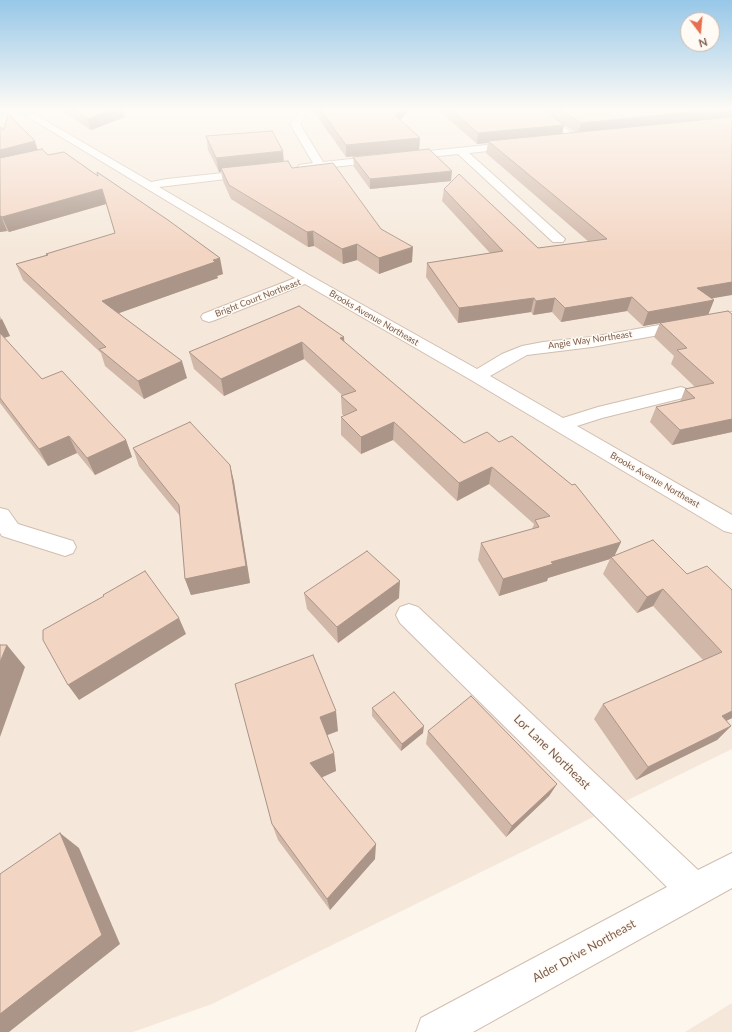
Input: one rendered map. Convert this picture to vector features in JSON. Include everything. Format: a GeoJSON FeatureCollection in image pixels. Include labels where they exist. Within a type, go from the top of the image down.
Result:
{"type":"FeatureCollection","features":[{"type":"Feature","properties":{"kind":"street","name":"Brooks Avenue Northeast"},"geometry":{"type":"LineString","coordinates":[[99,156],[306,279],[477,376],[732,525]]}},
{"type":"Feature","properties":{"kind":"street"},"geometry":{"type":"LineString","coordinates":[[315,156],[320,165]]}},
{"type":"Feature","properties":{"kind":"street"},"geometry":{"type":"LineString","coordinates":[[290,169],[409,156]]}},
{"type":"Feature","properties":{"kind":"street"},"geometry":{"type":"LineString","coordinates":[[467,156],[558,239]]}},
{"type":"Feature","properties":{"kind":"street"},"geometry":{"type":"LineString","coordinates":[[150,186],[167,182],[259,172]]}},
{"type":"Feature","properties":{"kind":"street","name":"Bright Court Northeast"},"geometry":{"type":"LineString","coordinates":[[209,317],[306,279]]}},
{"type":"Feature","properties":{"kind":"street","name":"Angie Way Northeast"},"geometry":{"type":"LineString","coordinates":[[477,376],[522,351],[543,347],[592,342],[732,317]]}},
{"type":"Feature","properties":{"kind":"street"},"geometry":{"type":"LineString","coordinates":[[561,426],[598,413],[644,404],[681,393]]}},
{"type":"Feature","properties":{"kind":"street"},"geometry":{"type":"LineString","coordinates":[[0,516],[10,530],[65,547]]}},
{"type":"Feature","properties":{"kind":"street","name":"Lor Lane Northeast"},"geometry":{"type":"LineString","coordinates":[[409,615],[695,890]]}},
{"type":"Feature","properties":{"kind":"street","name":"Alder Drive Northeast"},"geometry":{"type":"LineString","coordinates":[[435,1032],[732,870]]}},
{"type":"Feature","properties":{"kind":"shaded area"},"geometry":{"type":"Polygon","coordinates":[[[0,156],[732,156],[732,749],[212,1004],[133,1032],[0,1032],[0,156]]]}},
{"type":"Feature","properties":{"kind":"shaded area"},"geometry":{"type":"Polygon","coordinates":[[[732,1003],[732,1032],[685,1032],[732,1003]]]}},
{"type":"Feature","properties":{"kind":"building"},"geometry":{"type":"Polygon","coordinates":[[[9,156],[70,156],[98,176],[97,172],[168,220],[220,258],[213,260],[215,262],[102,301],[182,361],[138,381],[99,349],[106,347],[16,264],[115,233],[102,189],[2,217],[0,216],[0,158],[9,156]]]}},
{"type":"Feature","properties":{"kind":"building"},"geometry":{"type":"Polygon","coordinates":[[[215,156],[234,156],[216,158],[215,156]]]}},
{"type":"Feature","properties":{"kind":"building"},"geometry":{"type":"Polygon","coordinates":[[[436,156],[452,171],[370,179],[353,157],[436,156]]]}},
{"type":"Feature","properties":{"kind":"building"},"geometry":{"type":"Polygon","coordinates":[[[506,156],[732,156],[732,282],[697,288],[714,300],[648,312],[632,297],[565,308],[555,298],[536,301],[534,298],[459,308],[427,263],[503,251],[444,189],[459,174],[538,248],[607,239],[506,156]]]}},
{"type":"Feature","properties":{"kind":"building"},"geometry":{"type":"Polygon","coordinates":[[[288,161],[292,168],[333,163],[381,229],[413,247],[379,258],[357,244],[342,249],[313,231],[307,232],[229,185],[221,168],[288,161]]]}},
{"type":"Feature","properties":{"kind":"building"},"geometry":{"type":"Polygon","coordinates":[[[299,306],[344,337],[340,338],[464,443],[487,432],[499,442],[512,436],[572,485],[575,484],[621,542],[551,562],[553,564],[503,579],[481,543],[539,527],[535,520],[550,516],[492,467],[459,483],[394,422],[361,437],[341,417],[357,410],[341,396],[356,391],[302,342],[221,379],[189,352],[299,306]]]}},
{"type":"Feature","properties":{"kind":"building"},"geometry":{"type":"Polygon","coordinates":[[[728,311],[732,314],[732,419],[680,430],[656,407],[695,398],[685,389],[714,383],[677,350],[687,348],[660,323],[728,311]]]}},
{"type":"Feature","properties":{"kind":"building"},"geometry":{"type":"Polygon","coordinates":[[[0,333],[42,379],[62,371],[126,440],[87,458],[69,436],[39,449],[0,398],[0,333]]]}},
{"type":"Feature","properties":{"kind":"building"},"geometry":{"type":"Polygon","coordinates":[[[190,422],[230,465],[246,566],[185,579],[179,505],[133,448],[190,422]]]}},
{"type":"Feature","properties":{"kind":"building"},"geometry":{"type":"Polygon","coordinates":[[[653,540],[687,574],[707,566],[732,590],[732,711],[722,716],[731,726],[648,767],[603,704],[722,652],[663,589],[647,597],[611,557],[653,540]]]}},
{"type":"Feature","properties":{"kind":"building"},"geometry":{"type":"Polygon","coordinates":[[[367,551],[400,581],[337,627],[304,593],[367,551]]]}},
{"type":"Feature","properties":{"kind":"building"},"geometry":{"type":"Polygon","coordinates":[[[145,571],[179,618],[68,685],[43,640],[43,630],[145,571]]]}},
{"type":"Feature","properties":{"kind":"building"},"geometry":{"type":"Polygon","coordinates":[[[0,645],[7,645],[0,662],[0,645]]]}},
{"type":"Feature","properties":{"kind":"building"},"geometry":{"type":"Polygon","coordinates":[[[313,655],[336,711],[320,717],[334,753],[310,763],[376,844],[327,899],[272,824],[235,684],[313,655]]]}},
{"type":"Feature","properties":{"kind":"building"},"geometry":{"type":"Polygon","coordinates":[[[394,692],[424,726],[402,744],[372,708],[394,692]]]}},
{"type":"Feature","properties":{"kind":"building"},"geometry":{"type":"Polygon","coordinates":[[[471,696],[557,784],[512,826],[428,731],[471,696]]]}},
{"type":"Feature","properties":{"kind":"building"},"geometry":{"type":"Polygon","coordinates":[[[60,833],[102,935],[0,1014],[0,874],[60,833]]]}}]}
